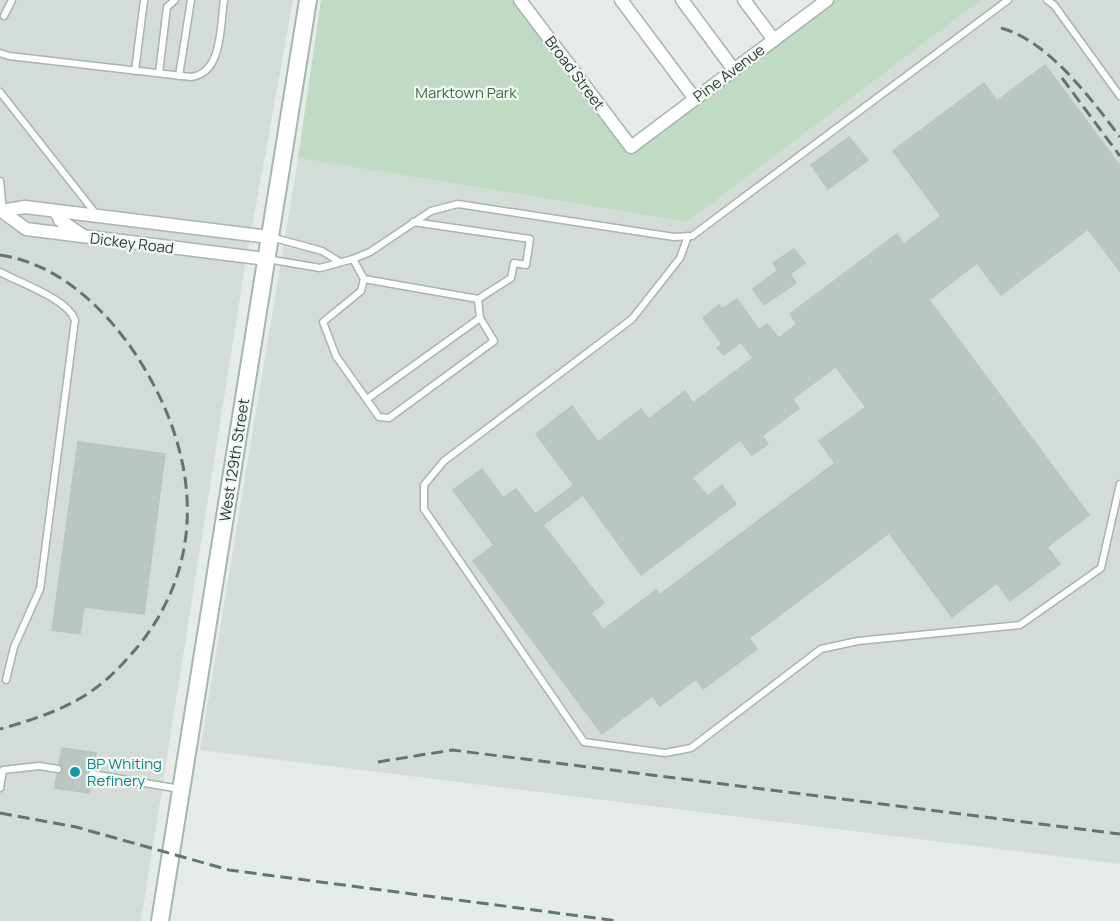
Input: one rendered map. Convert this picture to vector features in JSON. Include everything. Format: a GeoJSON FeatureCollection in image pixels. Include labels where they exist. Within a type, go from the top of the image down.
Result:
{"type":"FeatureCollection","features":[{"type":"Feature","properties":{"kind":"main road","name":"West 129th Street"},"geometry":{"type":"LineString","coordinates":[[160,921],[308,0]]}},
{"type":"Feature","properties":{"kind":"street","name":"Broad Street"},"geometry":{"type":"LineString","coordinates":[[520,0],[630,147]]}},
{"type":"Feature","properties":{"kind":"street"},"geometry":{"type":"LineString","coordinates":[[621,0],[695,99]]}},
{"type":"Feature","properties":{"kind":"street"},"geometry":{"type":"LineString","coordinates":[[682,0],[734,70]]}},
{"type":"Feature","properties":{"kind":"street"},"geometry":{"type":"LineString","coordinates":[[744,0],[774,40]]}},
{"type":"Feature","properties":{"kind":"street","name":"Pine Avenue"},"geometry":{"type":"LineString","coordinates":[[630,147],[774,40],[819,2]]}},
{"type":"Feature","properties":{"kind":"street","name":"Dickey Road"},"geometry":{"type":"LineString","coordinates":[[2,212],[25,207],[269,237]]}},
{"type":"Feature","properties":{"kind":"street"},"geometry":{"type":"LineString","coordinates":[[56,211],[60,220],[84,237]]}},
{"type":"Feature","properties":{"kind":"street","name":"Dickey Road"},"geometry":{"type":"LineString","coordinates":[[2,212],[26,229],[266,259]]}},
{"type":"Feature","properties":{"kind":"lane"},"geometry":{"type":"LineString","coordinates":[[4,16],[12,0]]}},
{"type":"Feature","properties":{"kind":"lane"},"geometry":{"type":"LineString","coordinates":[[135,71],[144,0]]}},
{"type":"Feature","properties":{"kind":"lane"},"geometry":{"type":"LineString","coordinates":[[159,74],[167,7],[175,0]]}},
{"type":"Feature","properties":{"kind":"lane"},"geometry":{"type":"LineString","coordinates":[[179,76],[191,0]]}},
{"type":"Feature","properties":{"kind":"lane"},"geometry":{"type":"LineString","coordinates":[[0,53],[159,74],[200,76],[211,68],[224,0]]}},
{"type":"Feature","properties":{"kind":"lane"},"geometry":{"type":"LineString","coordinates":[[266,259],[320,268],[353,259],[370,252],[431,211],[458,204],[674,237],[688,236],[708,226],[1008,0]]}},
{"type":"Feature","properties":{"kind":"lane"},"geometry":{"type":"LineString","coordinates":[[1047,0],[1054,5],[1120,96]]}},
{"type":"Feature","properties":{"kind":"lane"},"geometry":{"type":"LineString","coordinates":[[0,92],[99,217]]}},
{"type":"Feature","properties":{"kind":"lane"},"geometry":{"type":"LineString","coordinates":[[0,181],[2,212]]}},
{"type":"Feature","properties":{"kind":"lane"},"geometry":{"type":"LineString","coordinates":[[364,279],[478,299],[511,278],[514,263],[526,265],[530,239],[414,222]]}},
{"type":"Feature","properties":{"kind":"lane"},"geometry":{"type":"LineString","coordinates":[[688,236],[680,258],[632,319],[444,461],[424,485],[424,509],[584,742],[665,753],[691,748],[821,649],[858,641],[1020,625],[1101,568],[1120,484]]}},
{"type":"Feature","properties":{"kind":"lane"},"geometry":{"type":"LineString","coordinates":[[269,237],[322,251],[340,262]]}},
{"type":"Feature","properties":{"kind":"lane"},"geometry":{"type":"LineString","coordinates":[[353,259],[364,279],[361,291],[322,322],[336,356],[379,417],[389,418],[494,341],[480,318],[478,299]]}},
{"type":"Feature","properties":{"kind":"lane"},"geometry":{"type":"LineString","coordinates":[[0,272],[57,300],[72,311],[75,320],[40,589],[14,647],[6,680]]}},
{"type":"Feature","properties":{"kind":"lane"},"geometry":{"type":"LineString","coordinates":[[367,399],[480,318]]}},
{"type":"Feature","properties":{"kind":"lane"},"geometry":{"type":"LineString","coordinates":[[0,788],[3,770],[39,766],[58,769]]}},
{"type":"Feature","properties":{"kind":"lane"},"geometry":{"type":"LineString","coordinates":[[92,774],[181,789]]}},
{"type":"Feature","properties":{"kind":"shaded area","name":"BP Whiting Refinery"},"geometry":{"type":"Polygon","coordinates":[[[0,0],[293,0],[244,272],[141,921],[0,921],[0,0]]]}},
{"type":"Feature","properties":{"kind":"shaded area"},"geometry":{"type":"Polygon","coordinates":[[[981,0],[1120,0],[1120,864],[200,750],[298,158],[687,222],[981,0]]]}},
{"type":"Feature","properties":{"kind":"green space","name":"Marktown Park"},"geometry":{"type":"Polygon","coordinates":[[[321,0],[512,0],[627,154],[834,0],[981,0],[687,222],[298,158],[321,0]]]}},
{"type":"Feature","properties":{"kind":"building"},"geometry":{"type":"Polygon","coordinates":[[[1045,65],[1120,166],[1120,271],[1088,229],[1001,295],[977,263],[929,300],[1089,515],[1047,547],[1060,564],[1010,601],[997,583],[952,617],[889,533],[749,638],[757,649],[703,689],[696,679],[660,706],[652,696],[602,734],[473,561],[494,545],[453,490],[482,469],[503,498],[516,489],[535,514],[574,485],[536,434],[572,406],[598,442],[641,409],[649,419],[685,391],[693,403],[753,358],[741,342],[724,355],[717,348],[722,344],[703,318],[719,305],[722,309],[737,299],[759,330],[767,324],[779,338],[797,324],[790,314],[897,234],[904,244],[941,216],[893,151],[984,83],[997,101],[1045,65]],[[836,367],[792,399],[799,408],[762,436],[768,444],[752,455],[740,440],[692,478],[708,496],[722,485],[736,504],[641,575],[583,495],[543,525],[604,603],[591,613],[603,630],[656,590],[659,595],[835,463],[819,441],[866,407],[836,367]]]}},
{"type":"Feature","properties":{"kind":"building"},"geometry":{"type":"Polygon","coordinates":[[[849,137],[868,160],[828,189],[811,165],[849,137]]]}},
{"type":"Feature","properties":{"kind":"building"},"geometry":{"type":"Polygon","coordinates":[[[794,249],[805,263],[790,274],[796,283],[764,305],[753,289],[778,270],[773,263],[794,249]]]}},
{"type":"Feature","properties":{"kind":"building"},"geometry":{"type":"Polygon","coordinates":[[[78,442],[165,454],[144,614],[84,607],[80,634],[52,630],[78,442]]]}},
{"type":"Feature","properties":{"kind":"building","name":"BP Whiting Refinery"},"geometry":{"type":"Polygon","coordinates":[[[62,748],[96,753],[93,769],[87,773],[91,779],[89,793],[55,788],[57,774],[63,770],[59,764],[62,748]]]}},
{"type":"Feature","properties":{"kind":"railway"},"geometry":{"type":"LineString","coordinates":[[1001,28],[1019,35],[1052,58],[1082,89],[1120,137]]}},
{"type":"Feature","properties":{"kind":"railway"},"geometry":{"type":"LineString","coordinates":[[1062,78],[1120,156]]}},
{"type":"Feature","properties":{"kind":"railway"},"geometry":{"type":"LineString","coordinates":[[0,255],[20,259],[57,276],[90,300],[118,330],[152,381],[169,418],[181,456],[187,494],[186,533],[179,571],[163,608],[140,644],[121,666],[84,696],[43,716],[0,729]]}},
{"type":"Feature","properties":{"kind":"railway"},"geometry":{"type":"LineString","coordinates":[[378,762],[452,750],[1120,834]]}},
{"type":"Feature","properties":{"kind":"railway"},"geometry":{"type":"LineString","coordinates":[[0,813],[76,827],[229,870],[618,921]]}},
{"type":"Feature","properties":{"kind":"place","name":"BP Whiting Refinery"},"geometry":{"type":"Point","coordinates":[75,772]}}]}
